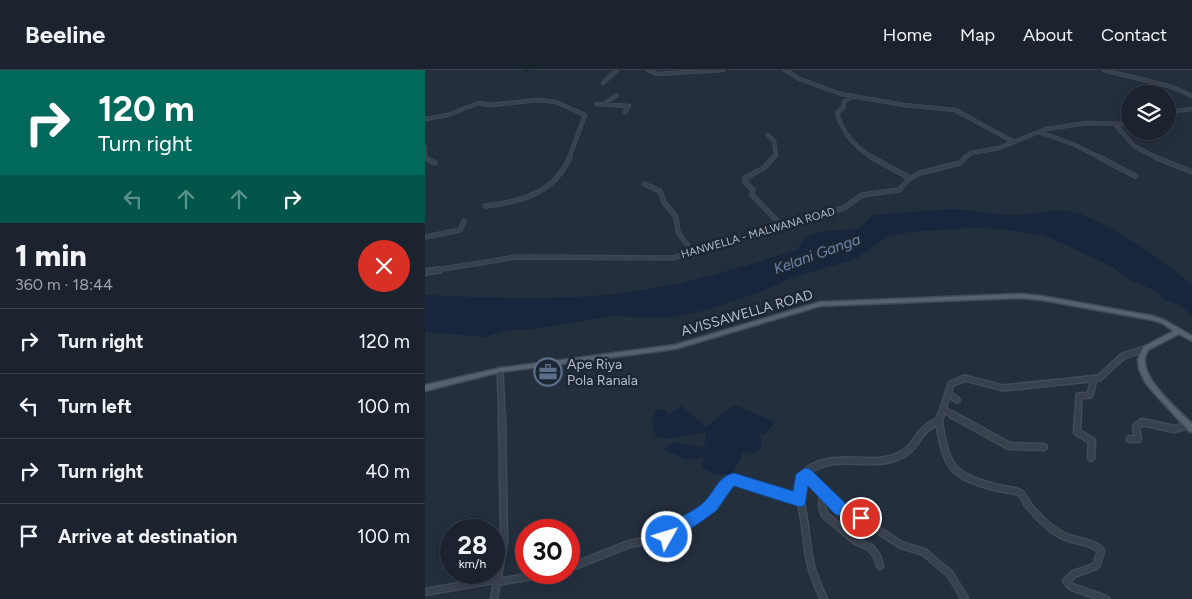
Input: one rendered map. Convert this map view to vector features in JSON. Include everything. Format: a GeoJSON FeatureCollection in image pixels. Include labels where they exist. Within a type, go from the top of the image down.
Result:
{"type":"FeatureCollection","features":[{"type":"Feature","properties":{"kind":"main road","name":"AVISSAWELLA ROAD"},"geometry":{"type":"LineString","coordinates":[[425,388],[500,370],[675,346],[727,333],[803,308],[838,302],[968,297],[1042,298],[1153,318],[1192,339]]}},
{"type":"Feature","properties":{"kind":"main road"},"geometry":{"type":"LineString","coordinates":[[1180,331],[1145,349],[1141,361],[1143,374],[1191,427]]}},
{"type":"Feature","properties":{"kind":"street"},"geometry":{"type":"LineString","coordinates":[[603,83],[617,70]]}},
{"type":"Feature","properties":{"kind":"street"},"geometry":{"type":"LineString","coordinates":[[647,70],[657,74],[723,70]]}},
{"type":"Feature","properties":{"kind":"street"},"geometry":{"type":"LineString","coordinates":[[785,70],[814,84],[853,96],[903,105],[955,110],[983,127],[1014,142]]}},
{"type":"Feature","properties":{"kind":"street"},"geometry":{"type":"LineString","coordinates":[[1104,70],[1172,87],[1192,96]]}},
{"type":"Feature","properties":{"kind":"street"},"geometry":{"type":"LineString","coordinates":[[602,105],[617,95]]}},
{"type":"Feature","properties":{"kind":"street"},"geometry":{"type":"LineString","coordinates":[[853,96],[844,102],[843,108],[837,114],[842,130],[861,152],[910,178]]}},
{"type":"Feature","properties":{"kind":"street"},"geometry":{"type":"LineString","coordinates":[[425,119],[448,115],[478,103],[490,105],[538,100],[556,102],[585,115],[584,122],[577,135],[574,151],[552,186],[537,195],[512,204],[485,206]]}},
{"type":"Feature","properties":{"kind":"street"},"geometry":{"type":"LineString","coordinates":[[596,104],[629,106],[625,112]]}},
{"type":"Feature","properties":{"kind":"street"},"geometry":{"type":"LineString","coordinates":[[1176,111],[1192,109]]}},
{"type":"Feature","properties":{"kind":"street","name":"HANWELLA - MALWANA ROAD"},"geometry":{"type":"LineString","coordinates":[[425,272],[517,257],[673,258],[844,208],[866,194],[899,190],[910,178],[929,170],[960,163],[971,153],[979,150],[999,148],[1038,131],[1078,123],[1121,124]]}},
{"type":"Feature","properties":{"kind":"street"},"geometry":{"type":"LineString","coordinates":[[1115,124],[1134,146],[1156,158],[1192,172]]}},
{"type":"Feature","properties":{"kind":"street"},"geometry":{"type":"LineString","coordinates":[[1038,131],[1073,144],[1135,176]]}},
{"type":"Feature","properties":{"kind":"street"},"geometry":{"type":"LineString","coordinates":[[769,135],[774,141],[776,155],[764,168],[748,174],[745,182],[753,190],[752,195],[782,226]]}},
{"type":"Feature","properties":{"kind":"street"},"geometry":{"type":"LineString","coordinates":[[425,147],[425,157],[435,162]]}},
{"type":"Feature","properties":{"kind":"street"},"geometry":{"type":"LineString","coordinates":[[645,184],[660,191],[664,202],[676,217],[678,232],[693,253]]}},
{"type":"Feature","properties":{"kind":"street"},"geometry":{"type":"LineString","coordinates":[[425,237],[460,230],[464,222]]}},
{"type":"Feature","properties":{"kind":"street"},"geometry":{"type":"LineString","coordinates":[[1106,599],[1072,587],[1066,581],[1074,574],[1096,566],[1101,551],[1096,545],[1086,544],[1061,535],[1039,520],[1020,493],[981,484],[951,465],[945,458],[939,422],[951,384],[965,378],[1003,388],[1038,386],[1056,381],[1094,379],[1102,377],[1114,362],[1123,356],[1145,349]]}},
{"type":"Feature","properties":{"kind":"street"},"geometry":{"type":"LineString","coordinates":[[500,370],[505,519]]}},
{"type":"Feature","properties":{"kind":"street"},"geometry":{"type":"LineString","coordinates":[[1091,458],[1091,440],[1077,432],[1076,414],[1079,396],[1090,395],[1094,379]]}},
{"type":"Feature","properties":{"kind":"street"},"geometry":{"type":"LineString","coordinates":[[949,394],[957,400]]}},
{"type":"Feature","properties":{"kind":"street"},"geometry":{"type":"LineString","coordinates":[[944,410],[1009,446],[1020,448],[1044,447]]}},
{"type":"Feature","properties":{"kind":"street"},"geometry":{"type":"LineString","coordinates":[[824,599],[807,558],[800,500],[801,479],[809,469],[821,462],[839,459],[886,460],[902,455],[914,447],[925,429],[939,422]]}},
{"type":"Feature","properties":{"kind":"street"},"geometry":{"type":"LineString","coordinates":[[1131,439],[1138,439],[1136,426],[1142,422],[1173,429],[1191,427]]}},
{"type":"Feature","properties":{"kind":"street"},"geometry":{"type":"LineString","coordinates":[[805,474],[840,509],[861,518],[901,544],[923,552],[950,574],[965,599]]}},
{"type":"Feature","properties":{"kind":"street"},"geometry":{"type":"LineString","coordinates":[[580,564],[648,538],[667,537],[677,528],[711,506],[731,480],[800,500]]}},
{"type":"Feature","properties":{"kind":"street"},"geometry":{"type":"LineString","coordinates":[[823,491],[822,507],[825,515],[856,541],[871,548],[877,556],[880,566]]}},
{"type":"Feature","properties":{"kind":"street"},"geometry":{"type":"LineString","coordinates":[[425,592],[474,584]]}},
{"type":"Feature","properties":{"kind":"street"},"geometry":{"type":"LineString","coordinates":[[494,599],[497,584]]}},
{"type":"Feature","properties":{"kind":"water","name":"Kelani Ganga"},"geometry":{"type":"Polygon","coordinates":[[[947,209],[1008,215],[1065,211],[1095,220],[1149,252],[1192,285],[1192,315],[1179,305],[1164,300],[1156,291],[1130,280],[1111,266],[1044,236],[1002,229],[972,228],[911,232],[888,236],[856,259],[794,277],[758,293],[706,310],[669,318],[612,316],[535,329],[509,330],[484,337],[425,332],[425,295],[538,298],[594,296],[650,289],[705,277],[797,250],[808,237],[823,232],[858,229],[873,215],[947,209]]]}},
{"type":"Feature","properties":{"kind":"water"},"geometry":{"type":"Polygon","coordinates":[[[734,405],[775,422],[765,435],[758,433],[762,440],[760,449],[752,453],[743,452],[733,474],[715,475],[702,467],[704,457],[687,460],[663,449],[674,442],[704,448],[706,432],[666,439],[656,437],[651,421],[657,410],[664,409],[669,414],[682,406],[706,427],[734,405]]]}},
{"type":"Feature","properties":{"kind":"place","name":"Ape Riya Pola Ranala"},"geometry":{"type":"Point","coordinates":[548,372]}},
{"type":"Feature","properties":{"kind":"route"},"geometry":{"type":"LineString","coordinates":[[667,537],[677,528],[711,506],[716,496],[731,480],[800,500],[801,479],[805,474],[837,503],[840,509],[861,518]]}}]}
